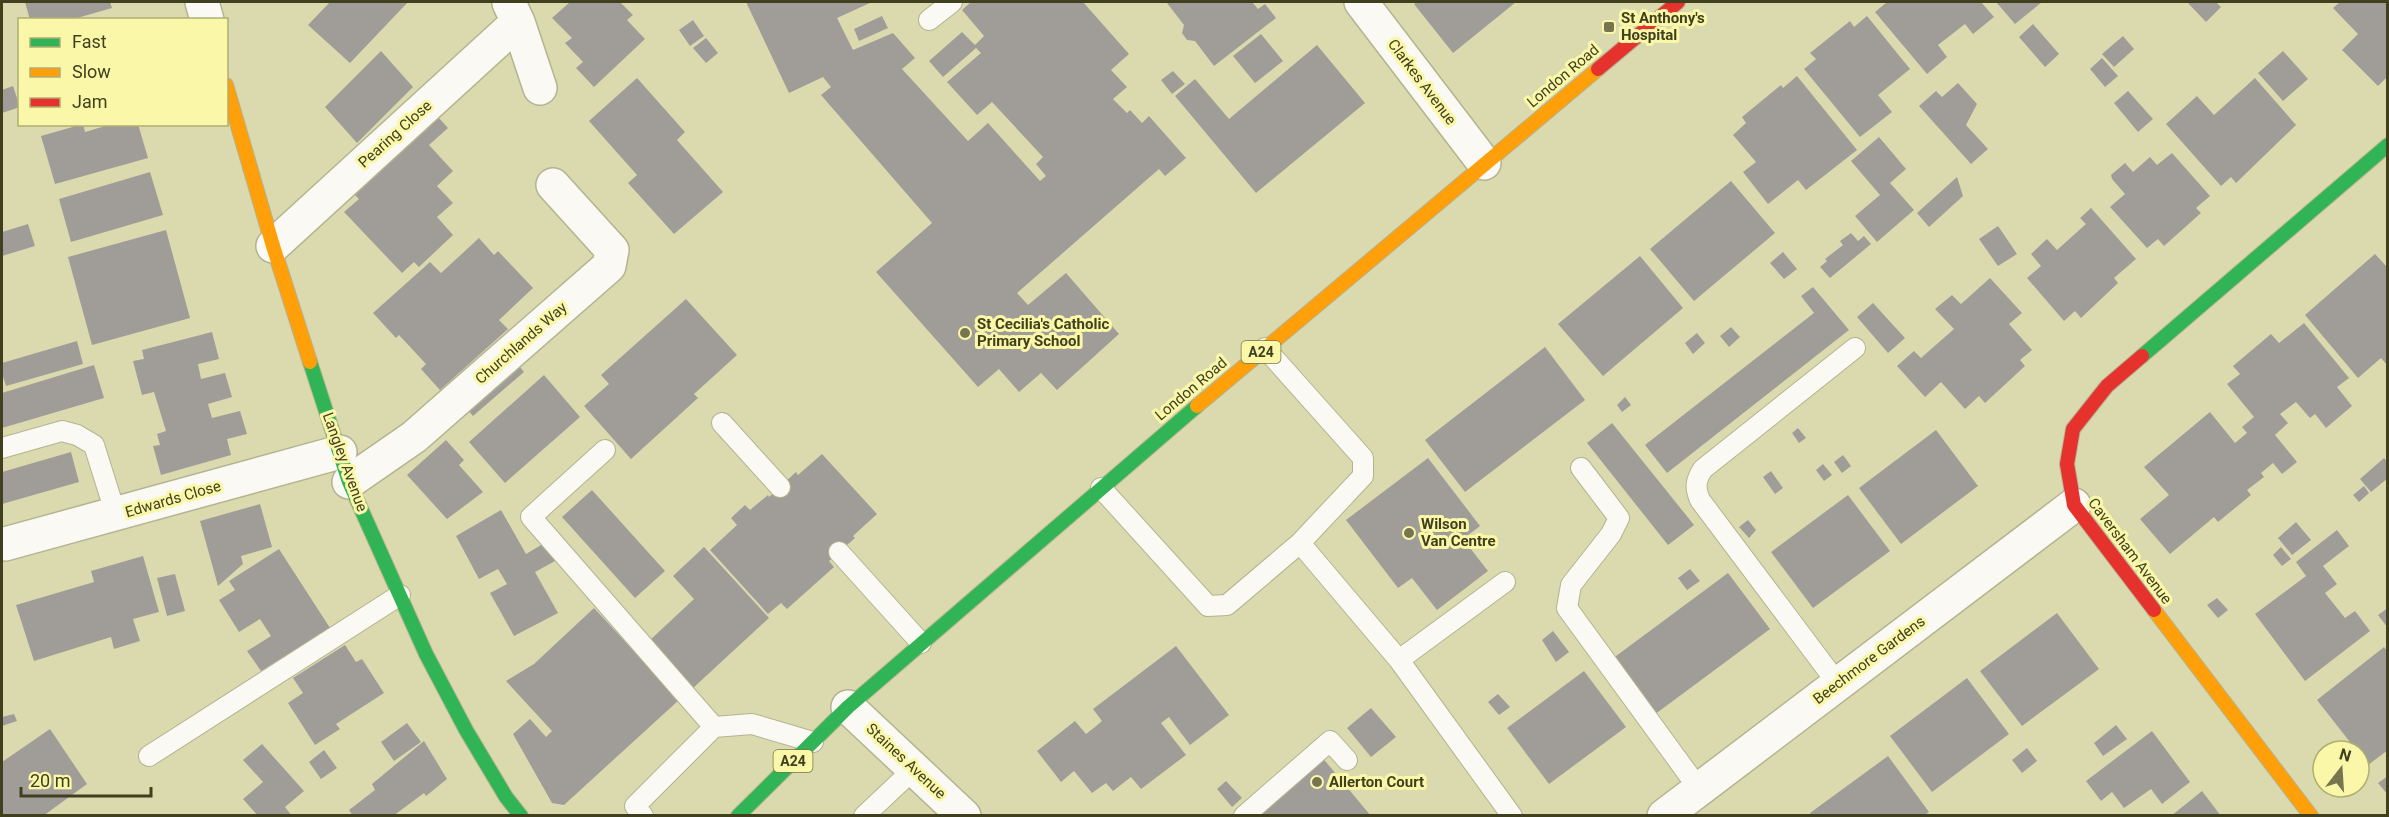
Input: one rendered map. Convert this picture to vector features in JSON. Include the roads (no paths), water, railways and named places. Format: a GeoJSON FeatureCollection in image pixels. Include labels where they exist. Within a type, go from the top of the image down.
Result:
{"type":"FeatureCollection","features":[{"type":"Feature","properties":{"kind":"main road","name":"London Road"},"geometry":{"type":"LineString","coordinates":[[738,816],[848,707],[921,643],[1265,348],[1678,2]]}},
{"type":"Feature","properties":{"kind":"main road","name":"Langley Avenue"},"geometry":{"type":"LineString","coordinates":[[228,92],[273,246],[345,467],[426,654],[466,730],[521,816]]}},
{"type":"Feature","properties":{"kind":"main road","name":"Caversham Avenue"},"geometry":{"type":"LineString","coordinates":[[2310,816],[2074,505],[2067,464],[2073,429],[2107,386],[2388,145]]}},
{"type":"Feature","properties":{"kind":"street"},"geometry":{"type":"LineString","coordinates":[[202,2],[206,18]]}},
{"type":"Feature","properties":{"kind":"street","name":"Clarkes Avenue"},"geometry":{"type":"LineString","coordinates":[[1361,2],[1484,163]]}},
{"type":"Feature","properties":{"kind":"street","name":"Pearing Close"},"geometry":{"type":"LineString","coordinates":[[273,246],[513,12],[540,88]]}},
{"type":"Feature","properties":{"kind":"street","name":"Churchlands Way"},"geometry":{"type":"LineString","coordinates":[[345,467],[414,437],[609,266],[612,250],[553,184]]}},
{"type":"Feature","properties":{"kind":"street","name":"Edwards Close"},"geometry":{"type":"LineString","coordinates":[[5,544],[116,515],[345,467]]}},
{"type":"Feature","properties":{"kind":"street","name":"Beechmore Gardens"},"geometry":{"type":"LineString","coordinates":[[1664,816],[2074,505]]}},
{"type":"Feature","properties":{"kind":"street","name":"Staines Avenue"},"geometry":{"type":"LineString","coordinates":[[848,707],[964,816]]}},
{"type":"Feature","properties":{"kind":"lane"},"geometry":{"type":"LineString","coordinates":[[929,20],[952,2]]}},
{"type":"Feature","properties":{"kind":"lane"},"geometry":{"type":"LineString","coordinates":[[1101,488],[1208,606],[1227,605],[1300,543],[1363,476],[1363,458],[1265,348]]}},
{"type":"Feature","properties":{"kind":"lane"},"geometry":{"type":"LineString","coordinates":[[1838,684],[1700,500],[1695,489],[1702,469],[1856,348]]}},
{"type":"Feature","properties":{"kind":"lane"},"geometry":{"type":"LineString","coordinates":[[722,423],[780,487]]}},
{"type":"Feature","properties":{"kind":"lane"},"geometry":{"type":"LineString","coordinates":[[2,448],[62,431],[77,435],[93,445],[116,515]]}},
{"type":"Feature","properties":{"kind":"lane"},"geometry":{"type":"LineString","coordinates":[[605,450],[531,517],[714,727]]}},
{"type":"Feature","properties":{"kind":"lane"},"geometry":{"type":"LineString","coordinates":[[1581,468],[1619,518],[1611,534],[1571,585],[1568,608],[1699,789]]}},
{"type":"Feature","properties":{"kind":"lane"},"geometry":{"type":"LineString","coordinates":[[1300,543],[1399,660],[1512,816]]}},
{"type":"Feature","properties":{"kind":"lane"},"geometry":{"type":"LineString","coordinates":[[839,552],[921,643]]}},
{"type":"Feature","properties":{"kind":"lane"},"geometry":{"type":"LineString","coordinates":[[1399,660],[1505,582]]}},
{"type":"Feature","properties":{"kind":"lane"},"geometry":{"type":"LineString","coordinates":[[149,756],[400,595]]}},
{"type":"Feature","properties":{"kind":"lane"},"geometry":{"type":"LineString","coordinates":[[643,816],[635,806],[714,727],[752,724],[813,742]]}},
{"type":"Feature","properties":{"kind":"lane"},"geometry":{"type":"LineString","coordinates":[[1244,816],[1330,741],[1347,760]]}},
{"type":"Feature","properties":{"kind":"lane"},"geometry":{"type":"LineString","coordinates":[[864,816],[914,769]]}},
{"type":"Feature","properties":{"kind":"place","name":"St Anthony's Hospital"},"geometry":{"type":"Point","coordinates":[1609,27]}},
{"type":"Feature","properties":{"kind":"place","name":"St Cecilia's Catholic Primary School"},"geometry":{"type":"Point","coordinates":[965,333]}},
{"type":"Feature","properties":{"kind":"place","name":"Wilson Van Centre"},"geometry":{"type":"Point","coordinates":[1409,533]}},
{"type":"Feature","properties":{"kind":"place","name":"Allerton Court"},"geometry":{"type":"Point","coordinates":[1317,782]}}]}
